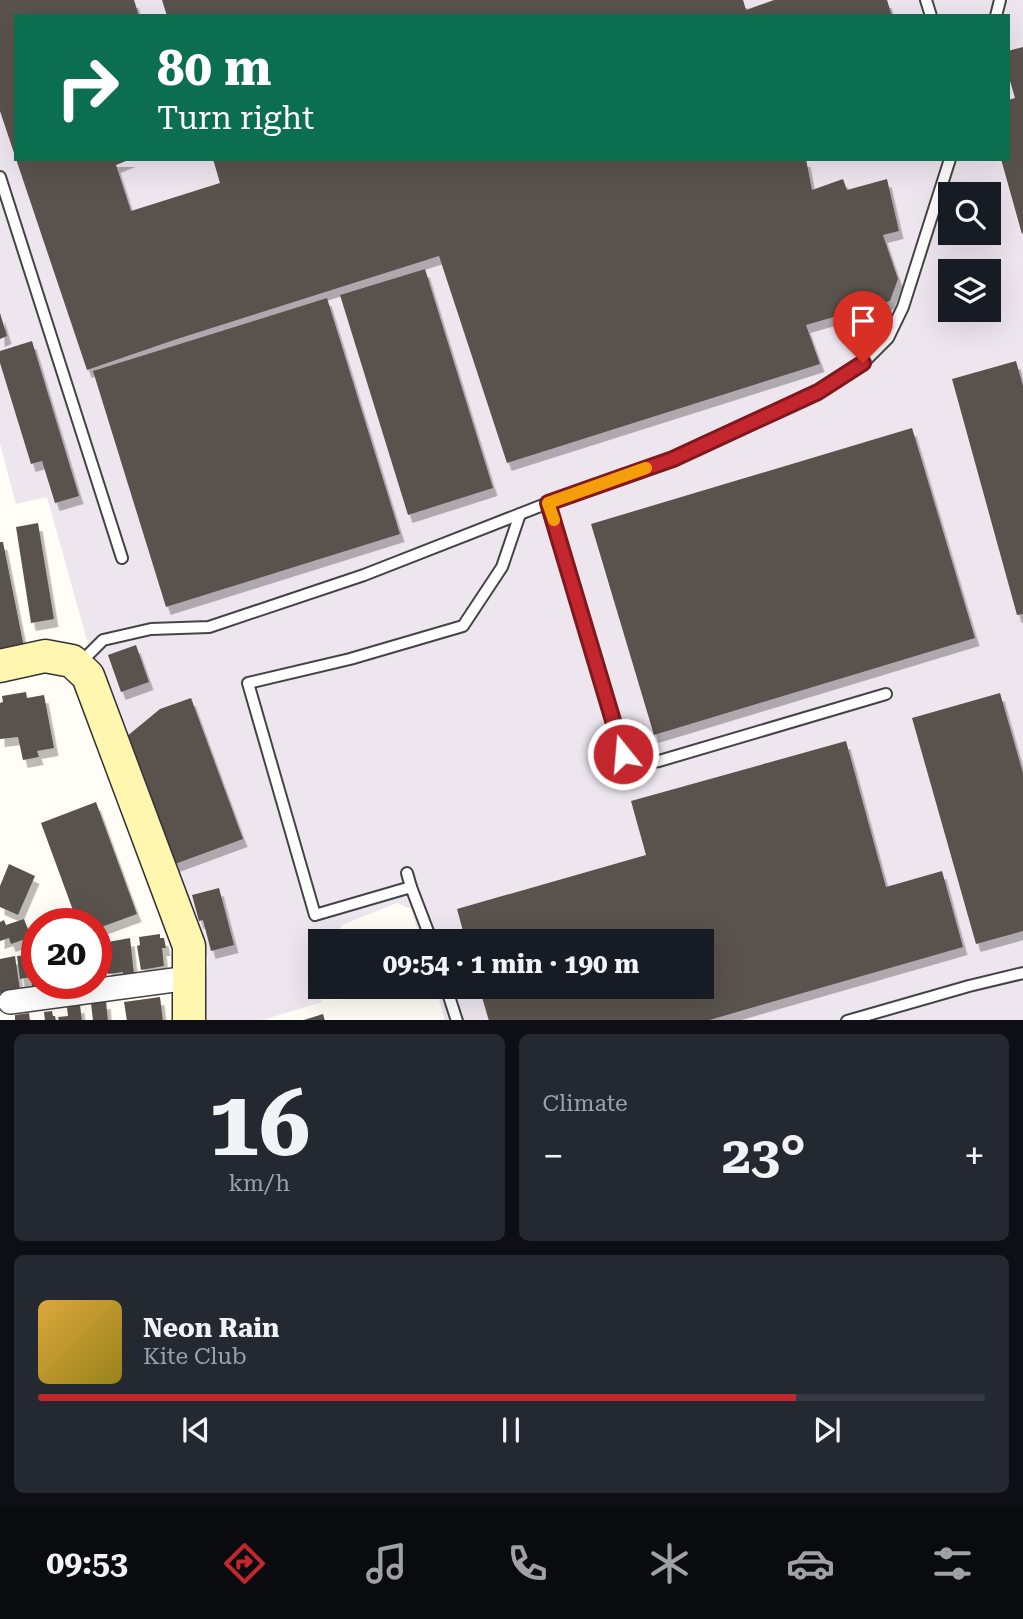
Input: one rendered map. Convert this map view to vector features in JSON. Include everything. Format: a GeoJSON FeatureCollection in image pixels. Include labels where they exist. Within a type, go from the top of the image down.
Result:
{"type":"FeatureCollection","features":[{"type":"Feature","properties":{"kind":"street"},"geometry":{"type":"LineString","coordinates":[[0,666],[45,656],[72,661],[88,676],[189,946],[189,1020]]}},
{"type":"Feature","properties":{"kind":"street"},"geometry":{"type":"LineString","coordinates":[[10,1002],[189,978]]}},
{"type":"Feature","properties":{"kind":"lane"},"geometry":{"type":"LineString","coordinates":[[77,666],[103,640],[151,629],[209,627],[365,575],[548,503],[673,459],[818,392],[863,363],[888,338],[903,307],[949,161]]}},
{"type":"Feature","properties":{"kind":"lane"},"geometry":{"type":"LineString","coordinates":[[0,177],[122,558]]}},
{"type":"Feature","properties":{"kind":"lane"},"geometry":{"type":"LineString","coordinates":[[548,503],[623,754],[632,765],[659,761],[886,694]]}},
{"type":"Feature","properties":{"kind":"lane"},"geometry":{"type":"LineString","coordinates":[[411,887],[315,915],[248,683],[350,659],[463,626],[502,567],[520,514]]}},
{"type":"Feature","properties":{"kind":"lane"},"geometry":{"type":"LineString","coordinates":[[407,873],[427,929]]}},
{"type":"Feature","properties":{"kind":"lane"},"geometry":{"type":"LineString","coordinates":[[846,1020],[1023,973]]}},
{"type":"Feature","properties":{"kind":"lane"},"geometry":{"type":"LineString","coordinates":[[450,999],[457,1020]]}},
{"type":"Feature","properties":{"kind":"shaded area"},"geometry":{"type":"Polygon","coordinates":[[[0,0],[1023,0],[1023,1020],[445,1020],[439,999],[714,999],[714,929],[417,929],[411,909],[397,903],[342,925],[340,929],[308,929],[308,999],[321,999],[322,1002],[263,1020],[202,1020],[208,959],[110,709],[86,637],[47,497],[16,504],[0,444],[0,0]]]}},
{"type":"Feature","properties":{"kind":"building"},"geometry":{"type":"Polygon","coordinates":[[[0,0],[134,0],[138,14],[14,14],[14,153],[0,111],[0,0]]]}},
{"type":"Feature","properties":{"kind":"building"},"geometry":{"type":"Polygon","coordinates":[[[162,0],[743,0],[746,10],[774,0],[887,0],[891,14],[166,14],[162,0]]]}},
{"type":"Feature","properties":{"kind":"building"},"geometry":{"type":"Polygon","coordinates":[[[1023,47],[1022,234],[1002,161],[1010,161],[1010,99],[1015,98],[1010,81],[1010,50],[1023,47]]]}},
{"type":"Feature","properties":{"kind":"building"},"geometry":{"type":"Polygon","coordinates":[[[17,161],[126,161],[116,165],[131,211],[220,183],[214,161],[806,161],[812,190],[843,179],[847,190],[887,179],[899,231],[883,235],[898,279],[890,301],[806,325],[820,364],[507,463],[439,256],[87,370],[17,161]]]}},
{"type":"Feature","properties":{"kind":"building"},"geometry":{"type":"Polygon","coordinates":[[[425,269],[493,488],[408,515],[340,295],[425,269]]]}},
{"type":"Feature","properties":{"kind":"building"},"geometry":{"type":"Polygon","coordinates":[[[327,298],[400,534],[166,607],[93,371],[327,298]]]}},
{"type":"Feature","properties":{"kind":"building"},"geometry":{"type":"Polygon","coordinates":[[[0,313],[7,336],[0,339],[0,313]]]}},
{"type":"Feature","properties":{"kind":"building"},"geometry":{"type":"Polygon","coordinates":[[[32,341],[79,496],[55,503],[42,461],[31,464],[0,363],[0,351],[32,341]]]}},
{"type":"Feature","properties":{"kind":"building"},"geometry":{"type":"Polygon","coordinates":[[[1016,361],[1023,386],[1023,614],[1017,615],[952,379],[1016,361]]]}},
{"type":"Feature","properties":{"kind":"building"},"geometry":{"type":"Polygon","coordinates":[[[912,428],[975,638],[654,735],[591,524],[912,428]]]}},
{"type":"Feature","properties":{"kind":"building"},"geometry":{"type":"Polygon","coordinates":[[[38,523],[54,619],[31,623],[16,527],[38,523]]]}},
{"type":"Feature","properties":{"kind":"building"},"geometry":{"type":"Polygon","coordinates":[[[0,542],[3,542],[24,647],[0,652],[0,542]]]}},
{"type":"Feature","properties":{"kind":"building"},"geometry":{"type":"Polygon","coordinates":[[[136,645],[149,682],[121,692],[108,655],[136,645]]]}},
{"type":"Feature","properties":{"kind":"building"},"geometry":{"type":"Polygon","coordinates":[[[26,692],[27,698],[44,695],[54,748],[37,751],[39,757],[23,760],[18,737],[0,739],[0,703],[3,702],[2,696],[26,692]]]}},
{"type":"Feature","properties":{"kind":"building"},"geometry":{"type":"Polygon","coordinates":[[[1000,693],[1023,773],[1023,931],[976,944],[912,718],[1000,693]]]}},
{"type":"Feature","properties":{"kind":"building"},"geometry":{"type":"Polygon","coordinates":[[[191,698],[243,839],[175,864],[126,737],[160,709],[191,698]]]}},
{"type":"Feature","properties":{"kind":"building"},"geometry":{"type":"Polygon","coordinates":[[[846,741],[886,887],[942,871],[963,947],[709,1020],[489,1020],[483,999],[714,999],[714,929],[462,929],[457,909],[646,855],[631,801],[846,741]]]}},
{"type":"Feature","properties":{"kind":"building"},"geometry":{"type":"Polygon","coordinates":[[[96,802],[137,914],[112,923],[112,908],[72,908],[41,823],[96,802]]]}},
{"type":"Feature","properties":{"kind":"building"},"geometry":{"type":"Polygon","coordinates":[[[9,864],[35,876],[18,915],[0,907],[0,886],[9,864]]]}},
{"type":"Feature","properties":{"kind":"building"},"geometry":{"type":"Polygon","coordinates":[[[219,888],[234,945],[211,951],[203,920],[199,921],[192,895],[219,888]]]}},
{"type":"Feature","properties":{"kind":"building"},"geometry":{"type":"Polygon","coordinates":[[[4,920],[6,925],[21,920],[21,940],[11,944],[9,938],[0,941],[0,922],[4,920]]]}},
{"type":"Feature","properties":{"kind":"building"},"geometry":{"type":"Polygon","coordinates":[[[160,934],[160,938],[164,938],[166,948],[162,948],[164,966],[141,970],[137,946],[140,945],[139,937],[160,934]]]}},
{"type":"Feature","properties":{"kind":"building"},"geometry":{"type":"Polygon","coordinates":[[[130,938],[134,974],[123,976],[123,972],[112,973],[112,941],[130,938]]]}},
{"type":"Feature","properties":{"kind":"building"},"geometry":{"type":"Polygon","coordinates":[[[15,956],[20,990],[0,993],[0,959],[15,956]]]}},
{"type":"Feature","properties":{"kind":"building"},"geometry":{"type":"Polygon","coordinates":[[[17,956],[21,956],[20,979],[17,956]]]}},
{"type":"Feature","properties":{"kind":"building"},"geometry":{"type":"Polygon","coordinates":[[[160,997],[163,1020],[127,1020],[124,1002],[160,997]]]}},
{"type":"Feature","properties":{"kind":"building"},"geometry":{"type":"Polygon","coordinates":[[[106,1001],[108,1020],[93,1020],[91,1003],[106,1001]]]}},
{"type":"Feature","properties":{"kind":"building"},"geometry":{"type":"Polygon","coordinates":[[[80,1005],[82,1020],[59,1020],[58,1017],[68,1016],[67,1007],[80,1005]]]}},
{"type":"Feature","properties":{"kind":"building"},"geometry":{"type":"Polygon","coordinates":[[[52,1011],[56,1020],[45,1020],[44,1012],[52,1011]]]}},
{"type":"Feature","properties":{"kind":"building"},"geometry":{"type":"Polygon","coordinates":[[[29,1013],[30,1020],[15,1020],[15,1015],[29,1013]]]}},
{"type":"Feature","properties":{"kind":"building"},"geometry":{"type":"Polygon","coordinates":[[[323,1014],[325,1020],[304,1020],[323,1014]]]}},
{"type":"Feature","properties":{"kind":"slow traffic"},"geometry":{"type":"LineString","coordinates":[[554,520],[548,503],[646,468]]}},
{"type":"Feature","properties":{"kind":"route"},"geometry":{"type":"LineString","coordinates":[[623,754],[548,503],[673,459],[818,392],[863,363]]}}]}
